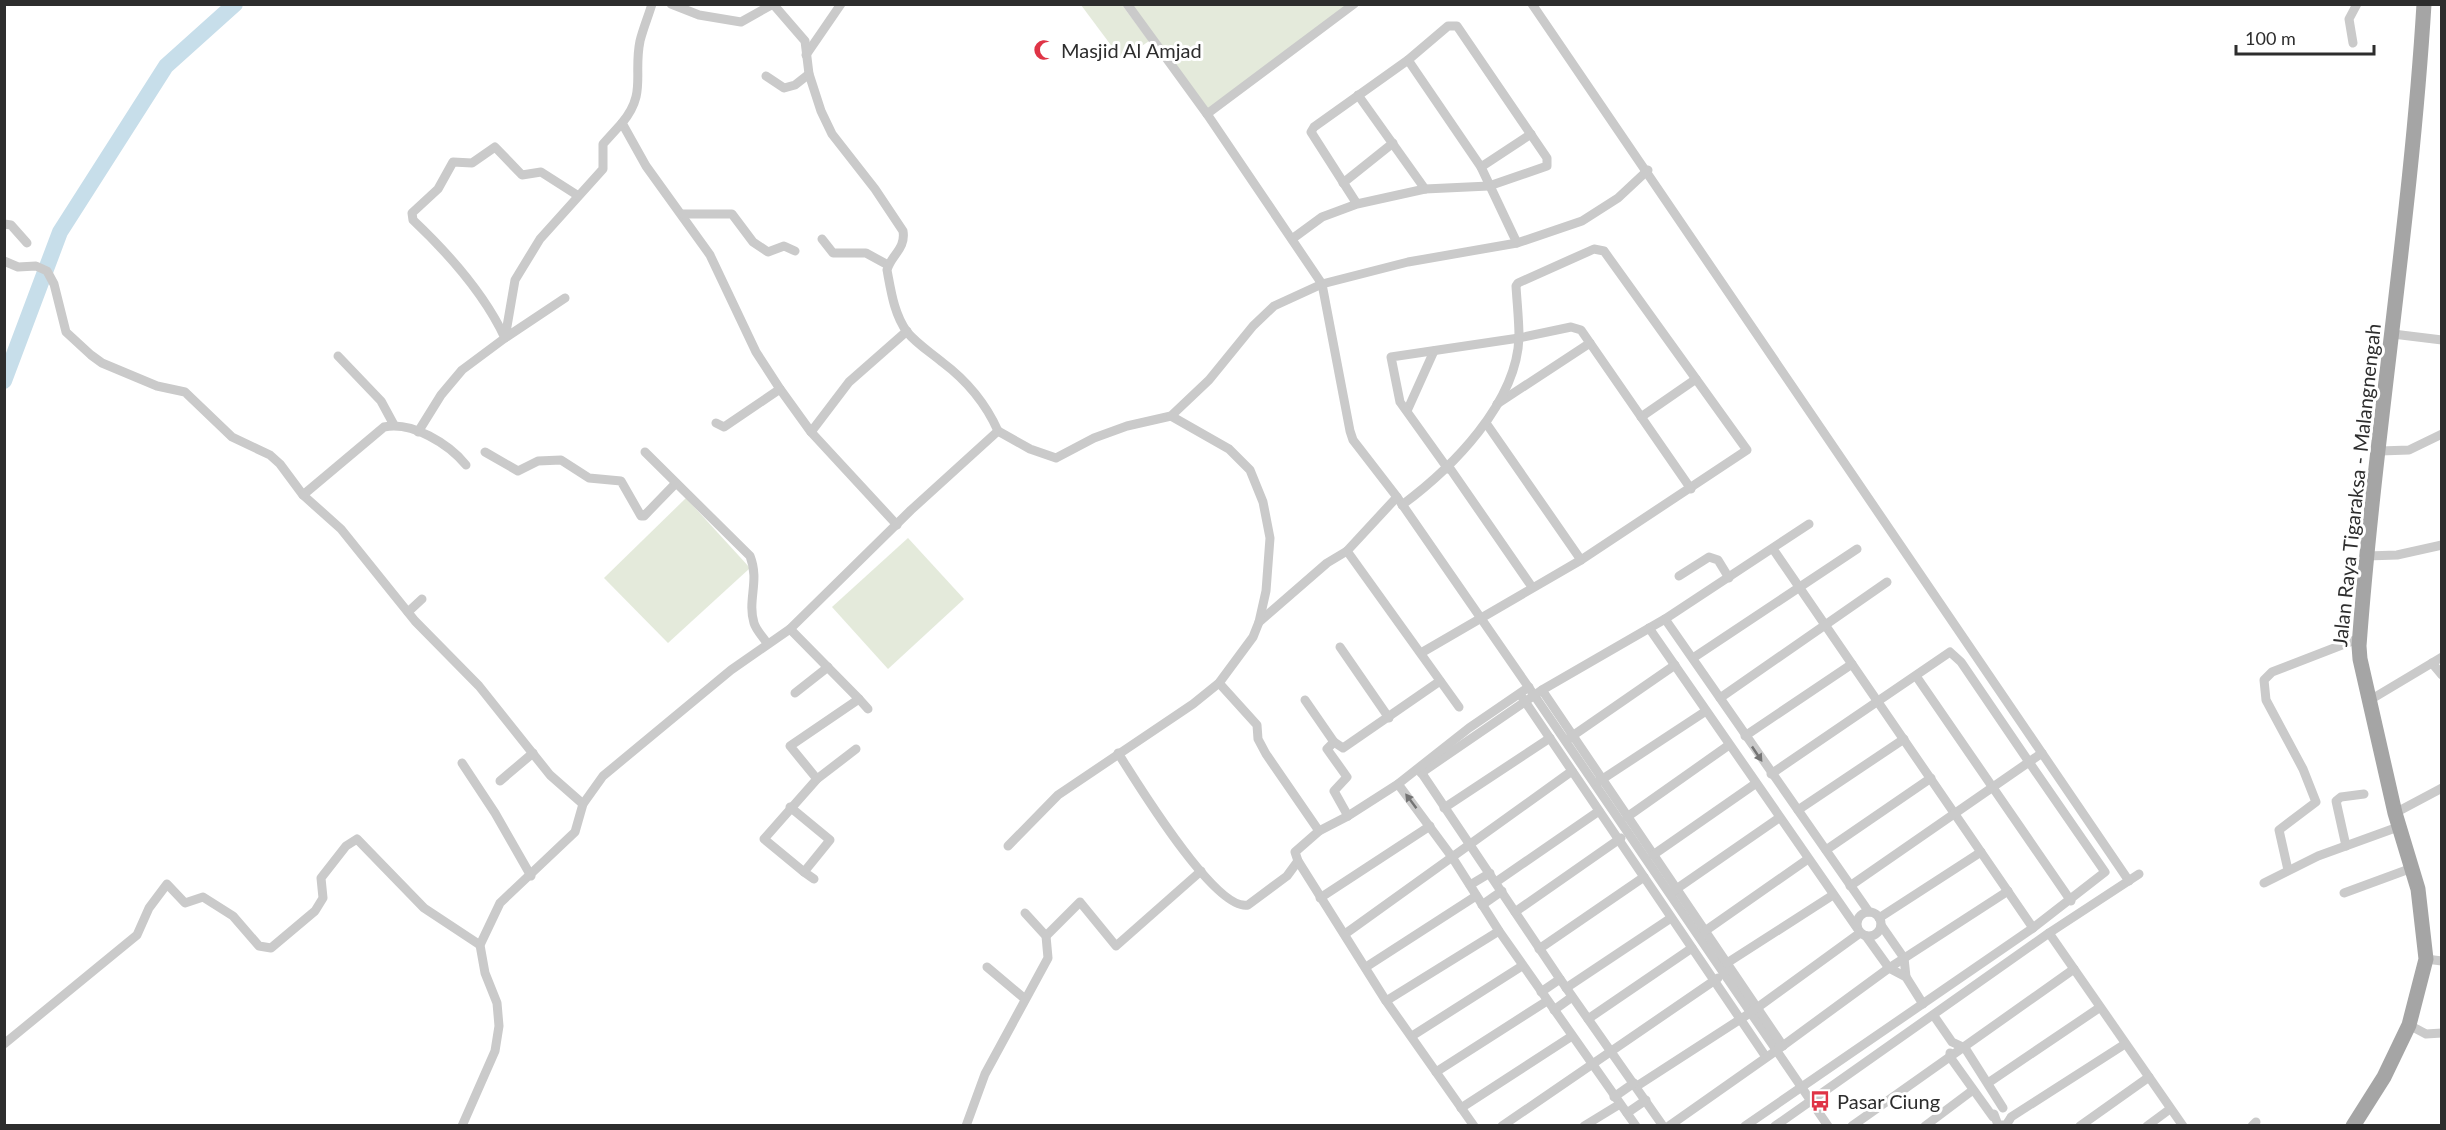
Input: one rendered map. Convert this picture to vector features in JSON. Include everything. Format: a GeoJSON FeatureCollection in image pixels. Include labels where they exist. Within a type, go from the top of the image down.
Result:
{"type":"FeatureCollection","features":[{"type":"Feature","properties":{"kind":"main road","name":"Jalan Raya Tigaraksa - Malangnengah"},"geometry":{"type":"LineString","coordinates":[[2353,1125],[2384,1077],[2409,1025],[2434,960],[2418,889],[2396,820],[2360,659],[2367,556],[2393,334],[2424,4]]}},
{"type":"Feature","properties":{"kind":"street"},"geometry":{"type":"LineString","coordinates":[[505,339],[515,280],[540,239],[577,195],[603,169],[603,144],[634,108],[638,96],[640,42],[652,4]]}},
{"type":"Feature","properties":{"kind":"street"},"geometry":{"type":"LineString","coordinates":[[671,4],[699,15],[741,22],[773,4],[804,40],[809,74],[820,111],[832,134],[875,189],[903,231],[900,250],[888,265],[893,299],[907,331],[974,393],[990,414],[998,431],[1030,449],[1056,458],[1105,434],[1171,416],[1209,380],[1253,326],[1274,306],[1322,284],[1408,262],[1517,243],[1582,221],[1618,198],[1648,170]]}},
{"type":"Feature","properties":{"kind":"street"},"geometry":{"type":"LineString","coordinates":[[806,55],[841,4]]}},
{"type":"Feature","properties":{"kind":"street"},"geometry":{"type":"LineString","coordinates":[[1127,4],[1208,114],[1322,284],[1350,431],[1530,693],[1568,738],[1594,784],[1631,831],[1728,968]]}},
{"type":"Feature","properties":{"kind":"street"},"geometry":{"type":"LineString","coordinates":[[1208,114],[1354,4]]}},
{"type":"Feature","properties":{"kind":"street"},"geometry":{"type":"LineString","coordinates":[[1533,4],[1648,170],[2129,881]]}},
{"type":"Feature","properties":{"kind":"street"},"geometry":{"type":"LineString","coordinates":[[2353,43],[2349,19],[2357,4]]}},
{"type":"Feature","properties":{"kind":"street"},"geometry":{"type":"LineString","coordinates":[[1292,239],[1322,217],[1357,204],[1425,189],[1490,186],[1547,166],[1547,158],[1457,26],[1448,26],[1408,60],[1314,127],[1311,132],[1357,204]]}},
{"type":"Feature","properties":{"kind":"street"},"geometry":{"type":"LineString","coordinates":[[1408,60],[1481,167],[1517,243]]}},
{"type":"Feature","properties":{"kind":"street"},"geometry":{"type":"LineString","coordinates":[[766,76],[784,88],[795,85],[809,74]]}},
{"type":"Feature","properties":{"kind":"street"},"geometry":{"type":"LineString","coordinates":[[1358,95],[1425,189]]}},
{"type":"Feature","properties":{"kind":"street"},"geometry":{"type":"LineString","coordinates":[[622,123],[646,166],[683,214],[710,255],[756,351],[780,389],[811,432],[897,525]]}},
{"type":"Feature","properties":{"kind":"street"},"geometry":{"type":"LineString","coordinates":[[1481,167],[1531,134]]}},
{"type":"Feature","properties":{"kind":"street"},"geometry":{"type":"LineString","coordinates":[[1343,183],[1393,143]]}},
{"type":"Feature","properties":{"kind":"street"},"geometry":{"type":"LineString","coordinates":[[505,339],[496,318],[471,283],[444,250],[413,220],[412,213],[438,189],[453,162],[472,163],[495,147],[522,175],[541,172],[577,195]]}},
{"type":"Feature","properties":{"kind":"street"},"geometry":{"type":"LineString","coordinates":[[683,214],[732,213],[748,236],[768,252],[783,246],[795,251]]}},
{"type":"Feature","properties":{"kind":"street"},"geometry":{"type":"LineString","coordinates":[[4,224],[11,225],[27,243]]}},
{"type":"Feature","properties":{"kind":"street"},"geometry":{"type":"LineString","coordinates":[[822,240],[834,253],[866,253],[888,265]]}},
{"type":"Feature","properties":{"kind":"street"},"geometry":{"type":"LineString","coordinates":[[1259,622],[1327,563],[1347,551],[1400,501],[1448,468],[1486,423],[1510,377],[1519,338],[1516,286],[1518,283],[1564,261],[1600,249],[1604,251],[1747,450],[1581,560],[1421,653]]}},
{"type":"Feature","properties":{"kind":"street"},"geometry":{"type":"LineString","coordinates":[[4,261],[18,267],[36,266],[47,271],[54,284],[66,332],[91,355],[102,363],[157,386],[185,392],[232,438],[270,455],[303,495],[341,529],[408,612],[479,686],[550,775],[583,804]]}},
{"type":"Feature","properties":{"kind":"street"},"geometry":{"type":"LineString","coordinates":[[418,432],[441,395],[462,370],[565,298]]}},
{"type":"Feature","properties":{"kind":"street"},"geometry":{"type":"LineString","coordinates":[[1532,587],[1400,402],[1391,357],[1519,338],[1572,327],[1581,330],[1691,489]]}},
{"type":"Feature","properties":{"kind":"street"},"geometry":{"type":"LineString","coordinates":[[811,432],[849,382],[907,331]]}},
{"type":"Feature","properties":{"kind":"street"},"geometry":{"type":"LineString","coordinates":[[2393,334],[2442,340]]}},
{"type":"Feature","properties":{"kind":"street"},"geometry":{"type":"LineString","coordinates":[[1497,404],[1590,343]]}},
{"type":"Feature","properties":{"kind":"street"},"geometry":{"type":"LineString","coordinates":[[1407,411],[1434,351]]}},
{"type":"Feature","properties":{"kind":"street"},"geometry":{"type":"LineString","coordinates":[[338,356],[381,401],[394,425]]}},
{"type":"Feature","properties":{"kind":"street"},"geometry":{"type":"LineString","coordinates":[[1641,417],[1696,379]]}},
{"type":"Feature","properties":{"kind":"street"},"geometry":{"type":"LineString","coordinates":[[716,423],[724,427],[780,389]]}},
{"type":"Feature","properties":{"kind":"street"},"geometry":{"type":"LineString","coordinates":[[1008,846],[1058,795],[1193,704],[1219,683],[1253,637],[1259,622],[1266,591],[1270,538],[1263,502],[1250,470],[1229,448],[1171,416]]}},
{"type":"Feature","properties":{"kind":"street"},"geometry":{"type":"LineString","coordinates":[[1486,423],[1581,560]]}},
{"type":"Feature","properties":{"kind":"street"},"geometry":{"type":"LineString","coordinates":[[303,495],[384,427],[394,425],[418,432],[455,452],[466,465]]}},
{"type":"Feature","properties":{"kind":"street"},"geometry":{"type":"LineString","coordinates":[[462,1125],[489,1070],[499,1026],[497,1003],[485,973],[480,945],[500,903],[575,832],[583,804],[603,776],[663,724],[767,643],[790,629],[998,431]]}},
{"type":"Feature","properties":{"kind":"street"},"geometry":{"type":"LineString","coordinates":[[2380,451],[2409,450],[2442,434]]}},
{"type":"Feature","properties":{"kind":"street"},"geometry":{"type":"LineString","coordinates":[[484,452],[518,471],[538,461],[561,460],[589,478],[621,481],[641,516],[644,516],[675,483]]}},
{"type":"Feature","properties":{"kind":"street"},"geometry":{"type":"LineString","coordinates":[[645,452],[750,556],[756,570],[752,609],[754,624],[767,643]]}},
{"type":"Feature","properties":{"kind":"street"},"geometry":{"type":"LineString","coordinates":[[1474,1125],[1386,1001],[1320,898],[1298,861],[1296,850],[1319,831],[1348,816],[1419,770],[1530,693],[1665,619],[1809,524]]}},
{"type":"Feature","properties":{"kind":"street"},"geometry":{"type":"LineString","coordinates":[[2367,556],[2397,555],[2442,545]]}},
{"type":"Feature","properties":{"kind":"street"},"geometry":{"type":"LineString","coordinates":[[1773,549],[2033,928]]}},
{"type":"Feature","properties":{"kind":"street"},"geometry":{"type":"LineString","coordinates":[[1693,658],[1857,549]]}},
{"type":"Feature","properties":{"kind":"street"},"geometry":{"type":"LineString","coordinates":[[1347,551],[1459,707]]}},
{"type":"Feature","properties":{"kind":"street"},"geometry":{"type":"LineString","coordinates":[[1679,576],[1712,557],[1718,560],[1729,578]]}},
{"type":"Feature","properties":{"kind":"street"},"geometry":{"type":"LineString","coordinates":[[1699,700],[1717,694],[1887,582]]}},
{"type":"Feature","properties":{"kind":"street"},"geometry":{"type":"LineString","coordinates":[[408,612],[422,599]]}},
{"type":"Feature","properties":{"kind":"street"},"geometry":{"type":"LineString","coordinates":[[1665,619],[1850,886],[1869,912],[1880,922],[1904,958],[1906,977],[1923,1004]]}},
{"type":"Feature","properties":{"kind":"street"},"geometry":{"type":"LineString","coordinates":[[1649,628],[1833,895],[1889,968],[1906,977]]}},
{"type":"Feature","properties":{"kind":"street"},"geometry":{"type":"LineString","coordinates":[[790,629],[868,709]]}},
{"type":"Feature","properties":{"kind":"street"},"geometry":{"type":"LineString","coordinates":[[2288,870],[2279,830],[2316,802],[2303,769],[2266,700],[2264,680],[2272,672],[2360,638]]}},
{"type":"Feature","properties":{"kind":"street"},"geometry":{"type":"LineString","coordinates":[[1340,647],[1389,718]]}},
{"type":"Feature","properties":{"kind":"street"},"geometry":{"type":"LineString","coordinates":[[1745,1125],[2033,928],[2071,901],[2105,872],[1955,654],[1950,652],[1771,774]]}},
{"type":"Feature","properties":{"kind":"street"},"geometry":{"type":"LineString","coordinates":[[2370,700],[2442,657]]}},
{"type":"Feature","properties":{"kind":"street"},"geometry":{"type":"LineString","coordinates":[[2432,663],[2442,675]]}},
{"type":"Feature","properties":{"kind":"street"},"geometry":{"type":"LineString","coordinates":[[1745,736],[1852,664]]}},
{"type":"Feature","properties":{"kind":"street"},"geometry":{"type":"LineString","coordinates":[[1444,808],[1553,742],[1568,738],[1675,665]]}},
{"type":"Feature","properties":{"kind":"street"},"geometry":{"type":"LineString","coordinates":[[795,693],[828,667]]}},
{"type":"Feature","properties":{"kind":"street"},"geometry":{"type":"LineString","coordinates":[[1916,676],[2071,901]]}},
{"type":"Feature","properties":{"kind":"street"},"geometry":{"type":"LineString","coordinates":[[1305,700],[1341,749],[1440,681]]}},
{"type":"Feature","properties":{"kind":"street"},"geometry":{"type":"LineString","coordinates":[[1219,683],[1257,725],[1258,739],[1266,754],[1319,831]]}},
{"type":"Feature","properties":{"kind":"street"},"geometry":{"type":"LineString","coordinates":[[1530,693],[1553,742],[1572,771],[1594,784],[1627,817],[1631,831],[1653,855],[1673,892],[1705,931],[1828,1125]]}},
{"type":"Feature","properties":{"kind":"street"},"geometry":{"type":"LineString","coordinates":[[817,779],[790,746],[859,699]]}},
{"type":"Feature","properties":{"kind":"street"},"geometry":{"type":"LineString","coordinates":[[1594,784],[1708,714],[1726,708]]}},
{"type":"Feature","properties":{"kind":"street"},"geometry":{"type":"LineString","coordinates":[[1659,900],[1778,816],[1904,739]]}},
{"type":"Feature","properties":{"kind":"street"},"geometry":{"type":"LineString","coordinates":[[1334,742],[1327,749],[1347,777],[1334,791],[1348,816]]}},
{"type":"Feature","properties":{"kind":"street"},"geometry":{"type":"LineString","coordinates":[[1627,817],[1730,745]]}},
{"type":"Feature","properties":{"kind":"street"},"geometry":{"type":"LineString","coordinates":[[814,879],[764,839],[817,779],[856,749]]}},
{"type":"Feature","properties":{"kind":"street"},"geometry":{"type":"LineString","coordinates":[[500,780],[533,753]]}},
{"type":"Feature","properties":{"kind":"street"},"geometry":{"type":"LineString","coordinates":[[1118,753],[1179,846],[1224,896],[1244,906],[1287,876],[1298,861]]}},
{"type":"Feature","properties":{"kind":"street"},"geometry":{"type":"LineString","coordinates":[[1850,886],[1994,789],[2042,753]]}},
{"type":"Feature","properties":{"kind":"street"},"geometry":{"type":"LineString","coordinates":[[462,763],[495,813],[531,876]]}},
{"type":"Feature","properties":{"kind":"street"},"geometry":{"type":"LineString","coordinates":[[1419,770],[1539,949],[1663,1125]]}},
{"type":"Feature","properties":{"kind":"street"},"geometry":{"type":"LineString","coordinates":[[1345,934],[1572,771]]}},
{"type":"Feature","properties":{"kind":"street"},"geometry":{"type":"LineString","coordinates":[[1826,850],[1931,778]]}},
{"type":"Feature","properties":{"kind":"street"},"geometry":{"type":"LineString","coordinates":[[1398,783],[1452,857],[1522,966],[1636,1125]]}},
{"type":"Feature","properties":{"kind":"street"},"geometry":{"type":"LineString","coordinates":[[1594,784],[1599,811],[1766,1057]]}},
{"type":"Feature","properties":{"kind":"street"},"geometry":{"type":"LineString","coordinates":[[1653,855],[1755,784]]}},
{"type":"Feature","properties":{"kind":"street"},"geometry":{"type":"LineString","coordinates":[[2264,883],[2288,870],[2346,846],[2396,820],[2442,788]]}},
{"type":"Feature","properties":{"kind":"street"},"geometry":{"type":"LineString","coordinates":[[2346,846],[2336,801],[2341,797],[2364,794]]}},
{"type":"Feature","properties":{"kind":"street"},"geometry":{"type":"LineString","coordinates":[[790,807],[830,840],[804,872]]}},
{"type":"Feature","properties":{"kind":"street"},"geometry":{"type":"LineString","coordinates":[[1496,882],[1599,811]]}},
{"type":"Feature","properties":{"kind":"street"},"geometry":{"type":"LineString","coordinates":[[1787,830],[1804,819]]}},
{"type":"Feature","properties":{"kind":"street"},"geometry":{"type":"LineString","coordinates":[[1320,898],[1430,826]]}},
{"type":"Feature","properties":{"kind":"street"},"geometry":{"type":"LineString","coordinates":[[1515,912],[1631,831]]}},
{"type":"Feature","properties":{"kind":"street"},"geometry":{"type":"LineString","coordinates":[[4,1044],[137,935],[148,908],[167,884],[185,903],[203,897],[233,916],[259,946],[271,948],[315,911],[323,898],[321,878],[346,846],[357,838],[423,908],[480,945]]}},
{"type":"Feature","properties":{"kind":"street"},"geometry":{"type":"LineString","coordinates":[[1584,1125],[1635,1085],[1754,1010],[1861,932],[1876,934],[1880,922],[1981,852]]}},
{"type":"Feature","properties":{"kind":"street"},"geometry":{"type":"LineString","coordinates":[[1705,931],[1808,859]]}},
{"type":"Feature","properties":{"kind":"street"},"geometry":{"type":"LineString","coordinates":[[2344,893],[2412,868]]}},
{"type":"Feature","properties":{"kind":"street"},"geometry":{"type":"LineString","coordinates":[[1046,936],[1080,902],[1116,946],[1201,871]]}},
{"type":"Feature","properties":{"kind":"street"},"geometry":{"type":"LineString","coordinates":[[1470,885],[1490,873]]}},
{"type":"Feature","properties":{"kind":"street"},"geometry":{"type":"LineString","coordinates":[[1775,1125],[1934,1016],[2049,933],[2139,874]]}},
{"type":"Feature","properties":{"kind":"street"},"geometry":{"type":"LineString","coordinates":[[1539,949],[1644,877]]}},
{"type":"Feature","properties":{"kind":"street"},"geometry":{"type":"LineString","coordinates":[[1482,905],[1502,891]]}},
{"type":"Feature","properties":{"kind":"street"},"geometry":{"type":"LineString","coordinates":[[1668,1125],[1780,1048],[1889,968],[2008,891]]}},
{"type":"Feature","properties":{"kind":"street"},"geometry":{"type":"LineString","coordinates":[[1502,1125],[1714,981],[1728,968],[1833,895]]}},
{"type":"Feature","properties":{"kind":"street"},"geometry":{"type":"LineString","coordinates":[[1366,967],[1476,896]]}},
{"type":"Feature","properties":{"kind":"street"},"geometry":{"type":"LineString","coordinates":[[1861,932],[1859,917],[1869,912]]}},
{"type":"Feature","properties":{"kind":"street"},"geometry":{"type":"LineString","coordinates":[[966,1125],[985,1074],[1048,958],[1046,936],[1025,913]]}},
{"type":"Feature","properties":{"kind":"street"},"geometry":{"type":"LineString","coordinates":[[1566,988],[1671,918]]}},
{"type":"Feature","properties":{"kind":"street"},"geometry":{"type":"LineString","coordinates":[[1386,1001],[1499,931]]}},
{"type":"Feature","properties":{"kind":"street"},"geometry":{"type":"LineString","coordinates":[[2049,933],[2099,1008],[2183,1125]]}},
{"type":"Feature","properties":{"kind":"street"},"geometry":{"type":"LineString","coordinates":[[1588,1019],[1692,948]]}},
{"type":"Feature","properties":{"kind":"street"},"geometry":{"type":"LineString","coordinates":[[1412,1036],[1522,966]]}},
{"type":"Feature","properties":{"kind":"street"},"geometry":{"type":"LineString","coordinates":[[987,967],[1025,999]]}},
{"type":"Feature","properties":{"kind":"street"},"geometry":{"type":"LineString","coordinates":[[1852,1125],[1965,1048],[2074,969]]}},
{"type":"Feature","properties":{"kind":"street"},"geometry":{"type":"LineString","coordinates":[[1436,1072],[1544,996],[1560,979]]}},
{"type":"Feature","properties":{"kind":"street"},"geometry":{"type":"LineString","coordinates":[[1554,1010],[1572,997]]}},
{"type":"Feature","properties":{"kind":"street"},"geometry":{"type":"LineString","coordinates":[[1988,1083],[2099,1008]]}},
{"type":"Feature","properties":{"kind":"street"},"geometry":{"type":"LineString","coordinates":[[1934,1016],[1952,1042],[1965,1048],[2012,1120]]}},
{"type":"Feature","properties":{"kind":"street"},"geometry":{"type":"LineString","coordinates":[[2409,1025],[2426,1034],[2442,1033]]}},
{"type":"Feature","properties":{"kind":"street"},"geometry":{"type":"LineString","coordinates":[[1461,1108],[1572,1036]]}},
{"type":"Feature","properties":{"kind":"street"},"geometry":{"type":"LineString","coordinates":[[1952,1042],[1950,1057],[1996,1123],[2006,1125],[2125,1044]]}},
{"type":"Feature","properties":{"kind":"street"},"geometry":{"type":"LineString","coordinates":[[2079,1125],[2149,1077]]}},
{"type":"Feature","properties":{"kind":"street"},"geometry":{"type":"LineString","coordinates":[[1926,1125],[1973,1090]]}},
{"type":"Feature","properties":{"kind":"street"},"geometry":{"type":"LineString","coordinates":[[1626,1113],[1646,1100]]}},
{"type":"Feature","properties":{"kind":"street"},"geometry":{"type":"LineString","coordinates":[[1996,1123],[1996,1110],[2003,1108]]}},
{"type":"Feature","properties":{"kind":"street"},"geometry":{"type":"LineString","coordinates":[[2146,1125],[2170,1109]]}},
{"type":"Feature","properties":{"kind":"green space"},"geometry":{"type":"Polygon","coordinates":[[[1081,5],[1122,5],[1149,41],[1122,60],[1081,5]]]}},
{"type":"Feature","properties":{"kind":"green space"},"geometry":{"type":"Polygon","coordinates":[[[1128,5],[1351,5],[1208,112],[1128,5]]]}},
{"type":"Feature","properties":{"kind":"green space"},"geometry":{"type":"Polygon","coordinates":[[[686,498],[750,568],[668,643],[604,578],[686,498]]]}},
{"type":"Feature","properties":{"kind":"green space"},"geometry":{"type":"Polygon","coordinates":[[[908,538],[964,599],[888,669],[832,607],[908,538]]]}},
{"type":"Feature","properties":{"kind":"waterway"},"geometry":{"type":"LineString","coordinates":[[4,381],[60,232],[166,66],[235,4]]}},
{"type":"Feature","properties":{"kind":"place","name":"Masjid Al Amjad"},"geometry":{"type":"Point","coordinates":[1044,50]}},
{"type":"Feature","properties":{"kind":"place","name":"Pasar Ciung"},"geometry":{"type":"Point","coordinates":[1820,1101]}}]}
